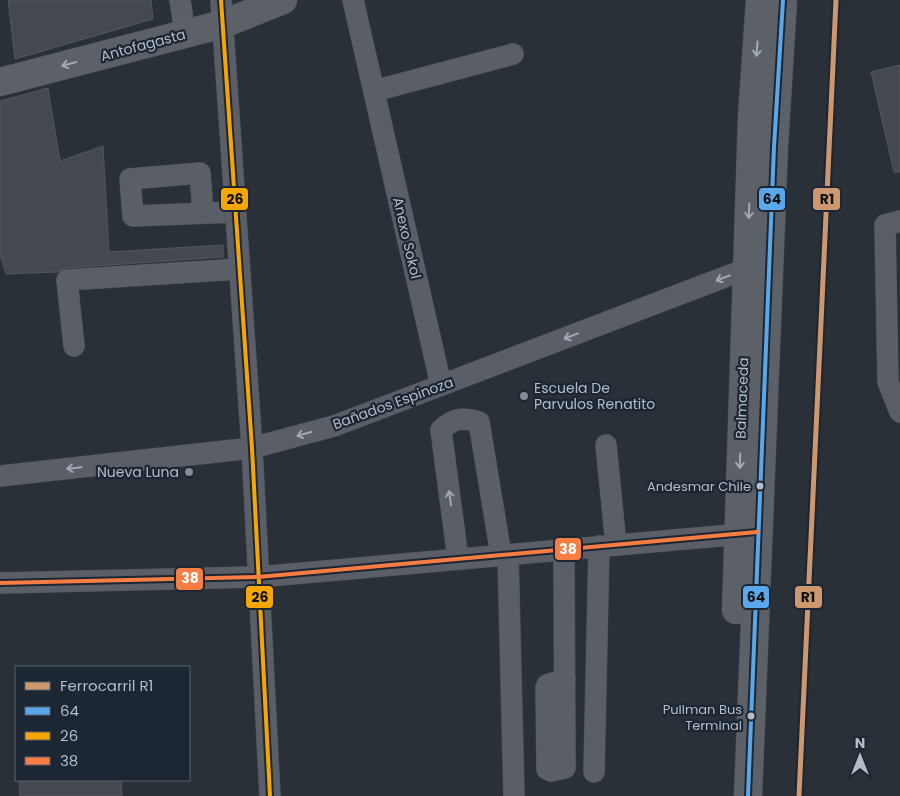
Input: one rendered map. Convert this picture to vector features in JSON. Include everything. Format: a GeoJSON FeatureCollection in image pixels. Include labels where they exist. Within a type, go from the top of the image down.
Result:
{"type":"FeatureCollection","features":[{"type":"Feature","properties":{"kind":"main road","name":"Antofagasta"},"geometry":{"type":"LineString","coordinates":[[0,82],[185,33],[222,12],[283,0]]}},
{"type":"Feature","properties":{"kind":"main road","name":"Balmaceda"},"geometry":{"type":"LineString","coordinates":[[758,265],[752,117],[760,0]]}},
{"type":"Feature","properties":{"kind":"main road","name":"Balmaceda"},"geometry":{"type":"LineString","coordinates":[[731,796],[748,533],[758,265],[783,0]]}},
{"type":"Feature","properties":{"kind":"main road","name":"Balmaceda"},"geometry":{"type":"LineString","coordinates":[[748,533],[748,796]]}},
{"type":"Feature","properties":{"kind":"street"},"geometry":{"type":"LineString","coordinates":[[180,0],[185,33]]}},
{"type":"Feature","properties":{"kind":"street","name":"Anexo Sokol"},"geometry":{"type":"LineString","coordinates":[[353,0],[441,385]]}},
{"type":"Feature","properties":{"kind":"street"},"geometry":{"type":"LineString","coordinates":[[222,12],[236,141],[236,212],[252,448],[270,796]]}},
{"type":"Feature","properties":{"kind":"street"},"geometry":{"type":"LineString","coordinates":[[374,91],[513,54]]}},
{"type":"Feature","properties":{"kind":"street"},"geometry":{"type":"LineString","coordinates":[[203,212],[236,212]]}},
{"type":"Feature","properties":{"kind":"street"},"geometry":{"type":"LineString","coordinates":[[900,221],[884,225],[888,382],[900,412]]}},
{"type":"Feature","properties":{"kind":"street","name":"Bañados Espinoza"},"geometry":{"type":"LineString","coordinates":[[0,476],[252,448],[334,426],[758,265]]}},
{"type":"Feature","properties":{"kind":"street"},"geometry":{"type":"LineString","coordinates":[[74,346],[67,280],[240,269]]}},
{"type":"Feature","properties":{"kind":"street"},"geometry":{"type":"LineString","coordinates":[[458,559],[441,430],[452,420],[465,418],[479,422],[505,555],[514,796]]}},
{"type":"Feature","properties":{"kind":"street"},"geometry":{"type":"LineString","coordinates":[[594,772],[607,546],[606,445]]}},
{"type":"Feature","properties":{"kind":"street"},"geometry":{"type":"LineString","coordinates":[[0,583],[258,577],[748,533]]}},
{"type":"Feature","properties":{"kind":"street"},"geometry":{"type":"LineString","coordinates":[[564,550],[565,679]]}},
{"type":"Feature","properties":{"kind":"building"},"geometry":{"type":"Polygon","coordinates":[[[8,0],[151,0],[153,19],[15,59],[8,0]]]}},
{"type":"Feature","properties":{"kind":"building"},"geometry":{"type":"Polygon","coordinates":[[[900,65],[900,172],[894,172],[871,72],[900,65]]]}},
{"type":"Feature","properties":{"kind":"building"},"geometry":{"type":"Polygon","coordinates":[[[48,88],[60,161],[103,146],[109,252],[223,245],[223,257],[66,268],[58,272],[6,274],[0,254],[0,101],[48,88]]]}},
{"type":"Feature","properties":{"kind":"building"},"geometry":{"type":"Polygon","coordinates":[[[19,781],[121,781],[122,796],[20,796],[19,781]]]}},
{"type":"Feature","properties":{"kind":"rail line","name":"R1"},"geometry":{"type":"LineString","coordinates":[[799,796],[836,0]]}},
{"type":"Feature","properties":{"kind":"transit line","name":"26"},"geometry":{"type":"LineString","coordinates":[[221,0],[252,448],[270,796]]}},
{"type":"Feature","properties":{"kind":"transit line","name":"64"},"geometry":{"type":"LineString","coordinates":[[748,796],[774,147],[783,0]]}},
{"type":"Feature","properties":{"kind":"transit line","name":"38"},"geometry":{"type":"LineString","coordinates":[[0,583],[258,577],[757,532]]}},
{"type":"Feature","properties":{"kind":"place","name":"Escuela De Parvulos Renatito"},"geometry":{"type":"Point","coordinates":[524,396]}},
{"type":"Feature","properties":{"kind":"place","name":"Nueva Luna"},"geometry":{"type":"Point","coordinates":[189,472]}},
{"type":"Feature","properties":{"kind":"place","name":"Andesmar Chile"},"geometry":{"type":"Point","coordinates":[760,486]}},
{"type":"Feature","properties":{"kind":"place","name":"Pullman Bus Terminal"},"geometry":{"type":"Point","coordinates":[751,716]}}]}
